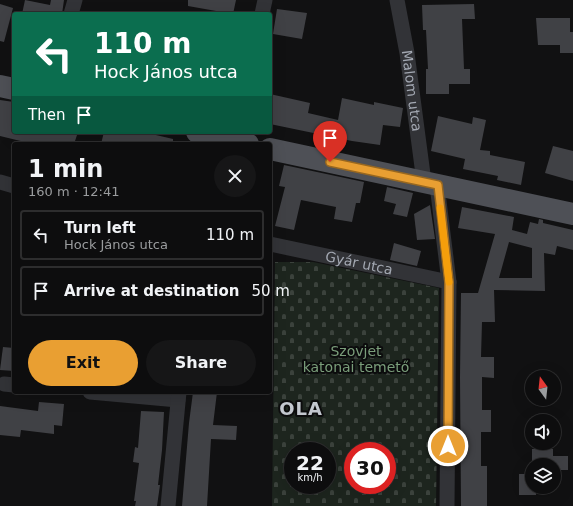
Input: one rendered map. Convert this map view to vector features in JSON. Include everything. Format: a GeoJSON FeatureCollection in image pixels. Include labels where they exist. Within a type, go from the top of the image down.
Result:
{"type":"FeatureCollection","features":[{"type":"Feature","properties":{"kind":"main road"},"geometry":{"type":"LineString","coordinates":[[0,86],[12,89]]}},
{"type":"Feature","properties":{"kind":"main road"},"geometry":{"type":"LineString","coordinates":[[205,137],[242,139]]}},
{"type":"Feature","properties":{"kind":"main road"},"geometry":{"type":"LineString","coordinates":[[272,149],[573,214]]}},
{"type":"Feature","properties":{"kind":"street"},"geometry":{"type":"LineString","coordinates":[[72,12],[75,0]]}},
{"type":"Feature","properties":{"kind":"street"},"geometry":{"type":"LineString","coordinates":[[262,12],[265,0]]}},
{"type":"Feature","properties":{"kind":"street","name":"Malom utca"},"geometry":{"type":"LineString","coordinates":[[397,0],[449,282],[447,506]]}},
{"type":"Feature","properties":{"kind":"street"},"geometry":{"type":"LineString","coordinates":[[0,182],[12,185]]}},
{"type":"Feature","properties":{"kind":"street","name":"Gyár utca"},"geometry":{"type":"LineString","coordinates":[[272,244],[449,282]]}},
{"type":"Feature","properties":{"kind":"street"},"geometry":{"type":"LineString","coordinates":[[134,394],[178,396],[168,506]]}},
{"type":"Feature","properties":{"kind":"green space","name":"Szovjet katonai temető"},"geometry":{"type":"Polygon","coordinates":[[[275,262],[313,262],[439,288],[436,506],[272,506],[275,262]]]}},
{"type":"Feature","properties":{"kind":"building"},"geometry":{"type":"Polygon","coordinates":[[[25,0],[50,5],[51,0],[64,0],[62,12],[22,12],[25,0]]]}},
{"type":"Feature","properties":{"kind":"building"},"geometry":{"type":"Polygon","coordinates":[[[188,0],[236,0],[233,12],[222,12],[188,6],[188,0]]]}},
{"type":"Feature","properties":{"kind":"building"},"geometry":{"type":"Polygon","coordinates":[[[0,4],[13,8],[4,42],[0,41],[0,4]]]}},
{"type":"Feature","properties":{"kind":"building"},"geometry":{"type":"Polygon","coordinates":[[[474,4],[475,19],[462,19],[464,69],[470,69],[470,84],[449,84],[449,94],[426,94],[426,69],[428,69],[426,30],[423,30],[422,5],[474,4]]]}},
{"type":"Feature","properties":{"kind":"building"},"geometry":{"type":"Polygon","coordinates":[[[277,9],[307,13],[302,39],[273,34],[277,9]]]}},
{"type":"Feature","properties":{"kind":"building"},"geometry":{"type":"Polygon","coordinates":[[[536,18],[570,18],[570,32],[573,32],[573,53],[560,53],[560,45],[538,45],[536,18]]]}},
{"type":"Feature","properties":{"kind":"building"},"geometry":{"type":"Polygon","coordinates":[[[272,94],[310,103],[308,113],[338,120],[342,98],[374,105],[374,102],[403,108],[400,127],[383,125],[380,145],[352,141],[272,124],[272,94]]]}},
{"type":"Feature","properties":{"kind":"building"},"geometry":{"type":"Polygon","coordinates":[[[0,100],[12,102],[12,134],[77,134],[75,142],[25,142],[0,136],[0,100]]]}},
{"type":"Feature","properties":{"kind":"building"},"geometry":{"type":"Polygon","coordinates":[[[438,116],[472,124],[473,117],[486,120],[480,150],[490,151],[490,155],[525,162],[521,185],[497,180],[498,176],[463,169],[465,159],[431,151],[438,116]]]}},
{"type":"Feature","properties":{"kind":"building"},"geometry":{"type":"Polygon","coordinates":[[[104,134],[152,134],[173,139],[173,142],[102,142],[104,134]]]}},
{"type":"Feature","properties":{"kind":"building"},"geometry":{"type":"Polygon","coordinates":[[[553,146],[573,151],[573,181],[545,173],[553,146]]]}},
{"type":"Feature","properties":{"kind":"building"},"geometry":{"type":"Polygon","coordinates":[[[284,165],[364,182],[360,203],[356,203],[352,222],[334,219],[336,207],[301,200],[294,230],[275,226],[285,187],[279,186],[284,165]]]}},
{"type":"Feature","properties":{"kind":"building"},"geometry":{"type":"Polygon","coordinates":[[[387,187],[413,193],[407,217],[393,214],[396,204],[384,201],[387,187]]]}},
{"type":"Feature","properties":{"kind":"building"},"geometry":{"type":"Polygon","coordinates":[[[430,205],[435,239],[417,240],[414,214],[430,205]]]}},
{"type":"Feature","properties":{"kind":"building"},"geometry":{"type":"Polygon","coordinates":[[[462,207],[514,217],[512,230],[527,234],[530,222],[538,224],[539,219],[543,220],[543,223],[573,230],[573,250],[557,246],[555,255],[544,253],[545,291],[494,290],[495,322],[482,322],[481,357],[494,357],[494,378],[482,377],[482,410],[491,410],[491,432],[481,432],[481,466],[487,466],[487,506],[461,506],[461,293],[478,293],[495,234],[458,228],[462,207]],[[509,242],[499,278],[532,278],[532,248],[509,242]]]}},
{"type":"Feature","properties":{"kind":"building"},"geometry":{"type":"Polygon","coordinates":[[[394,243],[421,251],[417,266],[390,260],[394,243]]]}},
{"type":"Feature","properties":{"kind":"building"},"geometry":{"type":"Polygon","coordinates":[[[3,347],[12,348],[12,371],[0,370],[3,347]]]}},
{"type":"Feature","properties":{"kind":"building"},"geometry":{"type":"Polygon","coordinates":[[[193,394],[217,394],[213,425],[237,426],[236,440],[211,439],[207,506],[182,506],[193,394]]]}},
{"type":"Feature","properties":{"kind":"building"},"geometry":{"type":"Polygon","coordinates":[[[39,402],[64,404],[62,426],[54,425],[54,434],[21,430],[20,437],[0,435],[0,406],[38,411],[39,402]]]}},
{"type":"Feature","properties":{"kind":"building"},"geometry":{"type":"Polygon","coordinates":[[[141,411],[164,412],[158,485],[160,485],[157,506],[135,506],[136,501],[134,501],[139,463],[133,462],[135,447],[138,448],[141,411]]]}},
{"type":"Feature","properties":{"kind":"building"},"geometry":{"type":"Polygon","coordinates":[[[532,450],[553,450],[553,456],[568,456],[568,470],[561,470],[561,458],[532,458],[532,450]]]}},
{"type":"Feature","properties":{"kind":"building"},"geometry":{"type":"Polygon","coordinates":[[[519,474],[525,474],[525,494],[536,495],[519,495],[519,474]]]}},
{"type":"Feature","properties":{"kind":"slow traffic"},"geometry":{"type":"LineString","coordinates":[[440,208],[449,282]]}},
{"type":"Feature","properties":{"kind":"district","name":"OLA"},"geometry":{"type":"Point","coordinates":[301,409]}},
{"type":"Feature","properties":{"kind":"route"},"geometry":{"type":"LineString","coordinates":[[330,162],[438,185],[449,282],[448,446]]}}]}
